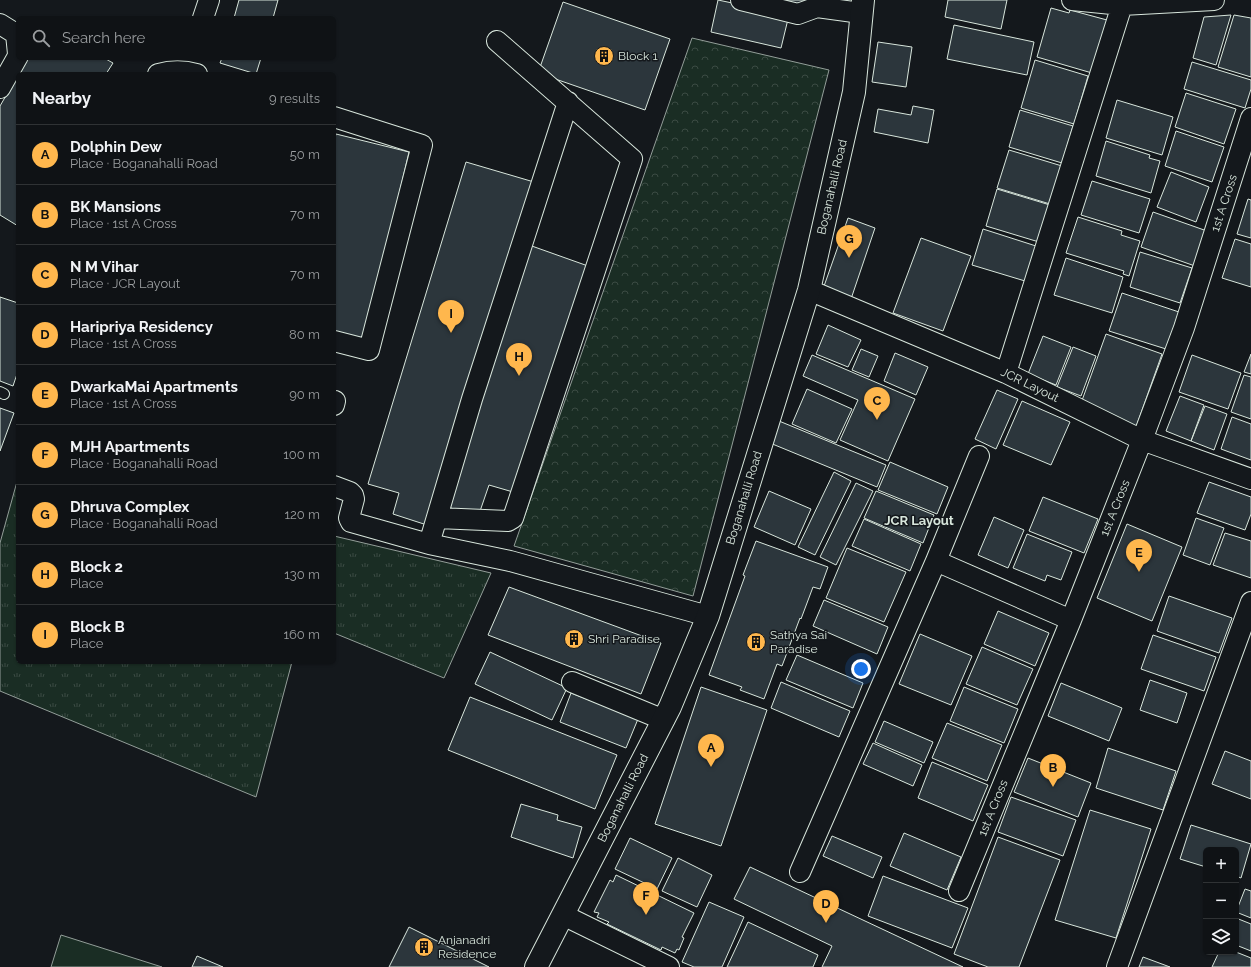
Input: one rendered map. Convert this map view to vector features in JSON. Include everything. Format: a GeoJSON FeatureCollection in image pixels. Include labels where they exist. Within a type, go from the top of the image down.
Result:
{"type":"FeatureCollection","features":[{"type":"Feature","properties":{"kind":"street"},"geometry":{"type":"LineString","coordinates":[[204,16],[209,0]]}},
{"type":"Feature","properties":{"kind":"street"},"geometry":{"type":"LineString","coordinates":[[741,0],[798,14],[817,7],[862,6]]}},
{"type":"Feature","properties":{"kind":"street"},"geometry":{"type":"LineString","coordinates":[[1072,0],[1122,5],[1214,0]]}},
{"type":"Feature","properties":{"kind":"street"},"geometry":{"type":"LineString","coordinates":[[1006,374],[1122,5]]}},
{"type":"Feature","properties":{"kind":"street","name":"Boganahalli Road"},"geometry":{"type":"LineString","coordinates":[[536,967],[664,720],[708,616],[809,290],[854,92],[862,6]]}},
{"type":"Feature","properties":{"kind":"street"},"geometry":{"type":"LineString","coordinates":[[0,24],[16,34]]}},
{"type":"Feature","properties":{"kind":"street"},"geometry":{"type":"LineString","coordinates":[[437,518],[508,522],[513,518],[632,159],[497,41]]}},
{"type":"Feature","properties":{"kind":"street"},"geometry":{"type":"LineString","coordinates":[[0,88],[16,59]]}},
{"type":"Feature","properties":{"kind":"street"},"geometry":{"type":"LineString","coordinates":[[165,72],[191,67]]}},
{"type":"Feature","properties":{"kind":"street"},"geometry":{"type":"LineString","coordinates":[[429,544],[472,399],[568,102]]}},
{"type":"Feature","properties":{"kind":"street"},"geometry":{"type":"LineString","coordinates":[[336,118],[422,145],[369,350],[336,342]]}},
{"type":"Feature","properties":{"kind":"street","name":"1st A Cross"},"geometry":{"type":"LineString","coordinates":[[959,891],[1071,620],[1142,440],[1184,328],[1251,118]]}},
{"type":"Feature","properties":{"kind":"street","name":"JCR Layout"},"geometry":{"type":"LineString","coordinates":[[809,290],[1006,374],[1142,440],[1251,479]]}},
{"type":"Feature","properties":{"kind":"street"},"geometry":{"type":"LineString","coordinates":[[800,872],[936,561],[979,456]]}},
{"type":"Feature","properties":{"kind":"street"},"geometry":{"type":"LineString","coordinates":[[336,487],[350,492],[353,495],[354,499],[349,518],[351,522],[429,544],[510,561],[708,616]]}},
{"type":"Feature","properties":{"kind":"street"},"geometry":{"type":"LineString","coordinates":[[936,561],[1071,620]]}},
{"type":"Feature","properties":{"kind":"street"},"geometry":{"type":"LineString","coordinates":[[1117,967],[1251,602]]}},
{"type":"Feature","properties":{"kind":"street"},"geometry":{"type":"LineString","coordinates":[[572,682],[664,720]]}},
{"type":"Feature","properties":{"kind":"street"},"geometry":{"type":"LineString","coordinates":[[563,916],[669,967]]}},
{"type":"Feature","properties":{"kind":"green space"},"geometry":{"type":"Polygon","coordinates":[[[692,38],[829,70],[693,596],[514,546],[692,38]]]}},
{"type":"Feature","properties":{"kind":"green space"},"geometry":{"type":"Polygon","coordinates":[[[16,485],[16,664],[291,664],[256,797],[0,691],[0,543],[16,485]]]}},
{"type":"Feature","properties":{"kind":"green space"},"geometry":{"type":"Polygon","coordinates":[[[336,536],[491,573],[444,678],[336,634],[336,536]]]}},
{"type":"Feature","properties":{"kind":"green space"},"geometry":{"type":"Polygon","coordinates":[[[61,935],[162,967],[51,967],[61,935]]]}},
{"type":"Feature","properties":{"kind":"building"},"geometry":{"type":"Polygon","coordinates":[[[239,0],[278,0],[274,16],[235,16],[239,0]]]}},
{"type":"Feature","properties":{"kind":"building"},"geometry":{"type":"Polygon","coordinates":[[[718,0],[789,15],[781,48],[711,32],[718,0]]]}},
{"type":"Feature","properties":{"kind":"building"},"geometry":{"type":"Polygon","coordinates":[[[783,0],[812,0],[810,7],[783,0]]]}},
{"type":"Feature","properties":{"kind":"building"},"geometry":{"type":"Polygon","coordinates":[[[948,0],[1007,0],[1001,29],[945,17],[948,0]]]}},
{"type":"Feature","properties":{"kind":"building","name":"Block 1"},"geometry":{"type":"Polygon","coordinates":[[[563,2],[670,39],[645,110],[538,73],[563,2]]]}},
{"type":"Feature","properties":{"kind":"building"},"geometry":{"type":"Polygon","coordinates":[[[1051,8],[1069,13],[1070,10],[1107,20],[1092,73],[1037,57],[1051,8]]]}},
{"type":"Feature","properties":{"kind":"building"},"geometry":{"type":"Polygon","coordinates":[[[1231,15],[1216,65],[1193,58],[1204,17],[1231,15]]]}},
{"type":"Feature","properties":{"kind":"building"},"geometry":{"type":"Polygon","coordinates":[[[1234,15],[1251,18],[1251,77],[1218,67],[1234,15]]]}},
{"type":"Feature","properties":{"kind":"building"},"geometry":{"type":"Polygon","coordinates":[[[954,25],[1034,42],[1027,75],[947,59],[954,25]]]}},
{"type":"Feature","properties":{"kind":"building"},"geometry":{"type":"Polygon","coordinates":[[[878,42],[912,47],[906,87],[872,82],[878,42]]]}},
{"type":"Feature","properties":{"kind":"building"},"geometry":{"type":"Polygon","coordinates":[[[27,60],[108,60],[113,63],[107,72],[20,72],[27,60]]]}},
{"type":"Feature","properties":{"kind":"building"},"geometry":{"type":"Polygon","coordinates":[[[221,60],[260,60],[257,72],[249,72],[220,63],[221,60]]]}},
{"type":"Feature","properties":{"kind":"building"},"geometry":{"type":"Polygon","coordinates":[[[1035,60],[1088,76],[1074,124],[1021,108],[1035,60]]]}},
{"type":"Feature","properties":{"kind":"building"},"geometry":{"type":"Polygon","coordinates":[[[1192,62],[1251,80],[1251,89],[1245,108],[1184,89],[1192,62]]]}},
{"type":"Feature","properties":{"kind":"building"},"geometry":{"type":"Polygon","coordinates":[[[16,78],[16,225],[0,215],[0,106],[16,78]]]}},
{"type":"Feature","properties":{"kind":"building"},"geometry":{"type":"Polygon","coordinates":[[[1186,93],[1236,109],[1224,144],[1175,127],[1186,93]]]}},
{"type":"Feature","properties":{"kind":"building"},"geometry":{"type":"Polygon","coordinates":[[[1117,100],[1173,117],[1162,155],[1106,138],[1117,100]]]}},
{"type":"Feature","properties":{"kind":"building"},"geometry":{"type":"Polygon","coordinates":[[[913,106],[934,110],[928,143],[874,132],[878,109],[911,115],[913,106]]]}},
{"type":"Feature","properties":{"kind":"building"},"geometry":{"type":"Polygon","coordinates":[[[1020,110],[1073,126],[1062,163],[1009,147],[1020,110]]]}},
{"type":"Feature","properties":{"kind":"building"},"geometry":{"type":"Polygon","coordinates":[[[1176,131],[1224,147],[1212,182],[1165,166],[1176,131]]]}},
{"type":"Feature","properties":{"kind":"building"},"geometry":{"type":"Polygon","coordinates":[[[336,134],[409,152],[364,342],[336,335],[336,134]]]}},
{"type":"Feature","properties":{"kind":"building"},"geometry":{"type":"Polygon","coordinates":[[[1106,141],[1150,155],[1149,158],[1160,161],[1151,193],[1096,176],[1106,141]]]}},
{"type":"Feature","properties":{"kind":"building"},"geometry":{"type":"Polygon","coordinates":[[[1009,150],[1062,166],[1050,204],[997,188],[1009,150]]]}},
{"type":"Feature","properties":{"kind":"building"},"geometry":{"type":"Polygon","coordinates":[[[466,162],[534,182],[430,526],[393,514],[399,493],[368,484],[466,162]]]}},
{"type":"Feature","properties":{"kind":"building"},"geometry":{"type":"Polygon","coordinates":[[[1171,172],[1209,187],[1196,222],[1157,207],[1171,172]]]}},
{"type":"Feature","properties":{"kind":"building"},"geometry":{"type":"Polygon","coordinates":[[[1092,181],[1150,199],[1139,233],[1081,215],[1092,181]]]}},
{"type":"Feature","properties":{"kind":"building"},"geometry":{"type":"Polygon","coordinates":[[[997,189],[1050,205],[1039,242],[986,226],[997,189]]]}},
{"type":"Feature","properties":{"kind":"building"},"geometry":{"type":"Polygon","coordinates":[[[1248,199],[1251,200],[1251,238],[1237,234],[1248,199]]]}},
{"type":"Feature","properties":{"kind":"building"},"geometry":{"type":"Polygon","coordinates":[[[1153,212],[1207,231],[1195,266],[1141,247],[1153,212]]]}},
{"type":"Feature","properties":{"kind":"building"},"geometry":{"type":"Polygon","coordinates":[[[1078,217],[1122,231],[1121,235],[1140,241],[1129,276],[1123,274],[1124,271],[1066,253],[1078,217]]]}},
{"type":"Feature","properties":{"kind":"building"},"geometry":{"type":"Polygon","coordinates":[[[848,218],[875,228],[851,299],[823,289],[848,218]]]}},
{"type":"Feature","properties":{"kind":"building"},"geometry":{"type":"Polygon","coordinates":[[[983,229],[1036,246],[1025,281],[972,265],[983,229]]]}},
{"type":"Feature","properties":{"kind":"building"},"geometry":{"type":"Polygon","coordinates":[[[921,238],[971,256],[943,331],[893,313],[921,238]]]}},
{"type":"Feature","properties":{"kind":"building"},"geometry":{"type":"Polygon","coordinates":[[[1235,239],[1251,244],[1251,287],[1222,278],[1235,239]]]}},
{"type":"Feature","properties":{"kind":"building"},"geometry":{"type":"Polygon","coordinates":[[[529,245],[588,266],[513,492],[489,485],[478,517],[445,506],[529,245]]]}},
{"type":"Feature","properties":{"kind":"building"},"geometry":{"type":"Polygon","coordinates":[[[1140,252],[1192,268],[1180,303],[1130,287],[1140,252]]]}},
{"type":"Feature","properties":{"kind":"building"},"geometry":{"type":"Polygon","coordinates":[[[1066,258],[1123,277],[1112,313],[1054,295],[1066,258]]]}},
{"type":"Feature","properties":{"kind":"building"},"geometry":{"type":"Polygon","coordinates":[[[1122,293],[1179,312],[1166,349],[1109,331],[1122,293]]]}},
{"type":"Feature","properties":{"kind":"building"},"geometry":{"type":"Polygon","coordinates":[[[0,297],[16,302],[16,377],[13,386],[0,381],[0,297]]]}},
{"type":"Feature","properties":{"kind":"building"},"geometry":{"type":"Polygon","coordinates":[[[828,325],[861,340],[848,367],[816,354],[828,325]]]}},
{"type":"Feature","properties":{"kind":"building"},"geometry":{"type":"Polygon","coordinates":[[[1106,334],[1162,354],[1136,427],[1080,406],[1106,334]]]}},
{"type":"Feature","properties":{"kind":"building"},"geometry":{"type":"Polygon","coordinates":[[[1043,336],[1071,347],[1056,385],[1028,374],[1043,336]]]}},
{"type":"Feature","properties":{"kind":"building"},"geometry":{"type":"Polygon","coordinates":[[[1073,347],[1096,356],[1081,396],[1057,387],[1073,347]]]}},
{"type":"Feature","properties":{"kind":"building"},"geometry":{"type":"Polygon","coordinates":[[[861,349],[878,356],[869,377],[852,370],[861,349]]]}},
{"type":"Feature","properties":{"kind":"building"},"geometry":{"type":"Polygon","coordinates":[[[895,353],[928,367],[916,395],[884,381],[895,353]]]}},
{"type":"Feature","properties":{"kind":"building"},"geometry":{"type":"Polygon","coordinates":[[[1251,354],[1251,374],[1244,372],[1251,354]]]}},
{"type":"Feature","properties":{"kind":"building"},"geometry":{"type":"Polygon","coordinates":[[[812,355],[915,399],[888,461],[840,440],[858,400],[803,376],[812,355]]]}},
{"type":"Feature","properties":{"kind":"building"},"geometry":{"type":"Polygon","coordinates":[[[1192,355],[1241,373],[1228,409],[1179,392],[1192,355]]]}},
{"type":"Feature","properties":{"kind":"building"},"geometry":{"type":"Polygon","coordinates":[[[1244,375],[1251,377],[1251,419],[1231,412],[1244,375]]]}},
{"type":"Feature","properties":{"kind":"building"},"geometry":{"type":"Polygon","coordinates":[[[807,389],[852,409],[836,443],[792,424],[807,389]]]}},
{"type":"Feature","properties":{"kind":"building"},"geometry":{"type":"Polygon","coordinates":[[[997,390],[1018,399],[996,449],[975,439],[997,390]]]}},
{"type":"Feature","properties":{"kind":"building"},"geometry":{"type":"Polygon","coordinates":[[[1180,396],[1204,405],[1191,441],[1166,431],[1180,396]]]}},
{"type":"Feature","properties":{"kind":"building"},"geometry":{"type":"Polygon","coordinates":[[[1022,401],[1070,422],[1051,465],[1003,445],[1022,401]]]}},
{"type":"Feature","properties":{"kind":"building"},"geometry":{"type":"Polygon","coordinates":[[[1205,406],[1227,414],[1214,450],[1191,441],[1205,406]]]}},
{"type":"Feature","properties":{"kind":"building"},"geometry":{"type":"Polygon","coordinates":[[[0,408],[14,413],[0,451],[0,408]]]}},
{"type":"Feature","properties":{"kind":"building"},"geometry":{"type":"Polygon","coordinates":[[[1232,417],[1251,424],[1251,460],[1221,449],[1232,417]]]}},
{"type":"Feature","properties":{"kind":"building"},"geometry":{"type":"Polygon","coordinates":[[[779,421],[886,465],[877,487],[770,443],[779,421]]]}},
{"type":"Feature","properties":{"kind":"building"},"geometry":{"type":"Polygon","coordinates":[[[890,462],[948,487],[937,514],[878,490],[890,462]]]}},
{"type":"Feature","properties":{"kind":"building"},"geometry":{"type":"Polygon","coordinates":[[[834,472],[851,481],[815,555],[798,547],[834,472]]]}},
{"type":"Feature","properties":{"kind":"building"},"geometry":{"type":"Polygon","coordinates":[[[1209,482],[1251,497],[1251,514],[1245,530],[1197,513],[1209,482]]]}},
{"type":"Feature","properties":{"kind":"building"},"geometry":{"type":"Polygon","coordinates":[[[856,483],[873,491],[836,565],[820,557],[856,483]]]}},
{"type":"Feature","properties":{"kind":"building"},"geometry":{"type":"Polygon","coordinates":[[[769,491],[811,509],[795,545],[754,527],[769,491]]]}},
{"type":"Feature","properties":{"kind":"building"},"geometry":{"type":"Polygon","coordinates":[[[876,491],[934,515],[923,543],[864,518],[876,491]]]}},
{"type":"Feature","properties":{"kind":"building"},"geometry":{"type":"Polygon","coordinates":[[[1043,497],[1098,519],[1084,553],[1029,531],[1043,497]]]}},
{"type":"Feature","properties":{"kind":"building"},"geometry":{"type":"Polygon","coordinates":[[[994,517],[1024,530],[1008,568],[978,555],[994,517]]]}},
{"type":"Feature","properties":{"kind":"building"},"geometry":{"type":"Polygon","coordinates":[[[1196,518],[1224,528],[1210,565],[1183,555],[1196,518]]]}},
{"type":"Feature","properties":{"kind":"building"},"geometry":{"type":"Polygon","coordinates":[[[864,519],[921,544],[910,571],[852,546],[864,519]]]}},
{"type":"Feature","properties":{"kind":"building"},"geometry":{"type":"Polygon","coordinates":[[[1127,524],[1182,547],[1152,621],[1097,598],[1127,524]]]}},
{"type":"Feature","properties":{"kind":"building"},"geometry":{"type":"Polygon","coordinates":[[[1225,533],[1251,541],[1251,578],[1213,565],[1225,533]]]}},
{"type":"Feature","properties":{"kind":"building"},"geometry":{"type":"Polygon","coordinates":[[[1027,534],[1072,552],[1061,580],[1047,575],[1045,581],[1013,568],[1027,534]]]}},
{"type":"Feature","properties":{"kind":"building","name":"Sathya Sai Paradise"},"geometry":{"type":"Polygon","coordinates":[[[756,541],[828,567],[820,589],[813,587],[782,666],[777,664],[764,699],[740,690],[742,687],[709,675],[745,576],[743,575],[756,541]]]}},
{"type":"Feature","properties":{"kind":"building"},"geometry":{"type":"Polygon","coordinates":[[[847,548],[906,572],[884,622],[826,598],[847,548]]]}},
{"type":"Feature","properties":{"kind":"building","name":"Shri Paradise"},"geometry":{"type":"Polygon","coordinates":[[[509,587],[661,643],[641,694],[488,635],[509,587]]]}},
{"type":"Feature","properties":{"kind":"building"},"geometry":{"type":"Polygon","coordinates":[[[1169,596],[1232,618],[1219,653],[1157,631],[1169,596]]]}},
{"type":"Feature","properties":{"kind":"building"},"geometry":{"type":"Polygon","coordinates":[[[824,600],[888,627],[877,654],[813,626],[824,600]]]}},
{"type":"Feature","properties":{"kind":"building"},"geometry":{"type":"Polygon","coordinates":[[[998,611],[1049,633],[1035,666],[984,644],[998,611]]]}},
{"type":"Feature","properties":{"kind":"building"},"geometry":{"type":"Polygon","coordinates":[[[920,634],[972,656],[951,705],[899,684],[920,634]]]}},
{"type":"Feature","properties":{"kind":"building"},"geometry":{"type":"Polygon","coordinates":[[[1153,635],[1216,657],[1204,691],[1141,669],[1153,635]]]}},
{"type":"Feature","properties":{"kind":"building"},"geometry":{"type":"Polygon","coordinates":[[[982,647],[1033,669],[1017,705],[966,684],[982,647]]]}},
{"type":"Feature","properties":{"kind":"building"},"geometry":{"type":"Polygon","coordinates":[[[490,652],[567,688],[552,720],[475,684],[490,652]]]}},
{"type":"Feature","properties":{"kind":"building"},"geometry":{"type":"Polygon","coordinates":[[[797,655],[863,683],[853,708],[786,680],[797,655]]]}},
{"type":"Feature","properties":{"kind":"building"},"geometry":{"type":"Polygon","coordinates":[[[1150,680],[1187,693],[1177,723],[1140,710],[1150,680]]]}},
{"type":"Feature","properties":{"kind":"building"},"geometry":{"type":"Polygon","coordinates":[[[781,682],[850,711],[839,737],[771,708],[781,682]]]}},
{"type":"Feature","properties":{"kind":"building"},"geometry":{"type":"Polygon","coordinates":[[[1061,683],[1122,708],[1109,741],[1048,716],[1061,683]]]}},
{"type":"Feature","properties":{"kind":"building"},"geometry":{"type":"Polygon","coordinates":[[[701,687],[767,710],[721,846],[655,824],[701,687]]]}},
{"type":"Feature","properties":{"kind":"building"},"geometry":{"type":"Polygon","coordinates":[[[964,687],[1018,709],[1004,743],[950,721],[964,687]]]}},
{"type":"Feature","properties":{"kind":"building"},"geometry":{"type":"Polygon","coordinates":[[[571,693],[638,719],[626,748],[560,722],[571,693]]]}},
{"type":"Feature","properties":{"kind":"building"},"geometry":{"type":"Polygon","coordinates":[[[470,697],[617,755],[595,809],[448,750],[470,697]]]}},
{"type":"Feature","properties":{"kind":"building"},"geometry":{"type":"Polygon","coordinates":[[[884,721],[933,742],[924,763],[875,742],[884,721]]]}},
{"type":"Feature","properties":{"kind":"building"},"geometry":{"type":"Polygon","coordinates":[[[947,723],[1002,745],[987,781],[932,758],[947,723]]]}},
{"type":"Feature","properties":{"kind":"building"},"geometry":{"type":"Polygon","coordinates":[[[873,743],[922,765],[913,786],[863,764],[873,743]]]}},
{"type":"Feature","properties":{"kind":"building"},"geometry":{"type":"Polygon","coordinates":[[[1108,748],[1176,771],[1163,810],[1096,788],[1108,748]]]}},
{"type":"Feature","properties":{"kind":"building"},"geometry":{"type":"Polygon","coordinates":[[[1225,751],[1251,761],[1251,799],[1212,784],[1225,751]]]}},
{"type":"Feature","properties":{"kind":"building"},"geometry":{"type":"Polygon","coordinates":[[[1028,758],[1091,783],[1078,817],[1014,792],[1028,758]]]}},
{"type":"Feature","properties":{"kind":"building"},"geometry":{"type":"Polygon","coordinates":[[[932,762],[988,785],[973,821],[918,798],[932,762]]]}},
{"type":"Feature","properties":{"kind":"building"},"geometry":{"type":"Polygon","coordinates":[[[1011,797],[1076,820],[1063,856],[998,832],[1011,797]]]}},
{"type":"Feature","properties":{"kind":"building"},"geometry":{"type":"Polygon","coordinates":[[[521,804],[558,815],[557,820],[582,827],[573,858],[511,837],[521,804]]]}},
{"type":"Feature","properties":{"kind":"building"},"geometry":{"type":"Polygon","coordinates":[[[1090,810],[1151,829],[1116,938],[1055,920],[1090,810]]]}},
{"type":"Feature","properties":{"kind":"building"},"geometry":{"type":"Polygon","coordinates":[[[1191,825],[1251,844],[1241,878],[1239,877],[1239,847],[1203,847],[1203,866],[1180,859],[1191,825]]]}},
{"type":"Feature","properties":{"kind":"building"},"geometry":{"type":"Polygon","coordinates":[[[904,833],[961,857],[947,890],[890,866],[904,833]]]}},
{"type":"Feature","properties":{"kind":"building"},"geometry":{"type":"Polygon","coordinates":[[[832,836],[882,857],[873,878],[823,856],[832,836]]]}},
{"type":"Feature","properties":{"kind":"building"},"geometry":{"type":"Polygon","coordinates":[[[998,837],[1060,860],[1019,967],[988,967],[954,954],[998,837]]]}},
{"type":"Feature","properties":{"kind":"building"},"geometry":{"type":"Polygon","coordinates":[[[630,838],[672,858],[657,889],[615,869],[630,838]]]}},
{"type":"Feature","properties":{"kind":"building"},"geometry":{"type":"Polygon","coordinates":[[[678,858],[712,875],[697,907],[662,891],[678,858]]]}},
{"type":"Feature","properties":{"kind":"building"},"geometry":{"type":"Polygon","coordinates":[[[750,867],[963,967],[822,967],[832,946],[734,899],[750,867]]]}},
{"type":"Feature","properties":{"kind":"building"},"geometry":{"type":"Polygon","coordinates":[[[616,875],[694,913],[682,937],[684,938],[679,950],[677,949],[675,953],[662,947],[661,950],[607,924],[609,922],[597,917],[599,913],[594,912],[610,880],[613,882],[616,875]]]}},
{"type":"Feature","properties":{"kind":"building"},"geometry":{"type":"Polygon","coordinates":[[[883,876],[968,908],[952,948],[868,916],[883,876]]]}},
{"type":"Feature","properties":{"kind":"building"},"geometry":{"type":"Polygon","coordinates":[[[1245,889],[1251,891],[1251,918],[1239,913],[1239,904],[1245,889]]]}},
{"type":"Feature","properties":{"kind":"building"},"geometry":{"type":"Polygon","coordinates":[[[709,902],[744,917],[722,967],[694,967],[682,962],[709,902]]]}},
{"type":"Feature","properties":{"kind":"building"},"geometry":{"type":"Polygon","coordinates":[[[1239,919],[1251,924],[1251,951],[1239,946],[1239,919]]]}},
{"type":"Feature","properties":{"kind":"building"},"geometry":{"type":"Polygon","coordinates":[[[748,922],[818,955],[813,967],[727,967],[748,922]]]}},
{"type":"Feature","properties":{"kind":"building","name":"Anjanadri Residence"},"geometry":{"type":"Polygon","coordinates":[[[409,927],[489,967],[389,967],[409,927]]]}},
{"type":"Feature","properties":{"kind":"building"},"geometry":{"type":"Polygon","coordinates":[[[1239,953],[1251,958],[1251,967],[1212,967],[1218,955],[1239,955],[1239,953]]]}},
{"type":"Feature","properties":{"kind":"building"},"geometry":{"type":"Polygon","coordinates":[[[197,956],[223,967],[192,967],[197,956]]]}},
{"type":"Feature","properties":{"kind":"building"},"geometry":{"type":"Polygon","coordinates":[[[1143,957],[1170,967],[1139,967],[1143,957]]]}},
{"type":"Feature","properties":{"kind":"place","name":"Block 1"},"geometry":{"type":"Point","coordinates":[604,56]}},
{"type":"Feature","properties":{"kind":"place","name":"Dhruva Complex"},"geometry":{"type":"Point","coordinates":[849,258]}},
{"type":"Feature","properties":{"kind":"place","name":"Block B"},"geometry":{"type":"Point","coordinates":[451,333]}},
{"type":"Feature","properties":{"kind":"place","name":"Block 2"},"geometry":{"type":"Point","coordinates":[519,376]}},
{"type":"Feature","properties":{"kind":"place","name":"N M Vihar"},"geometry":{"type":"Point","coordinates":[877,420]}},
{"type":"Feature","properties":{"kind":"place","name":"DwarkaMai Apartments"},"geometry":{"type":"Point","coordinates":[1139,572]}},
{"type":"Feature","properties":{"kind":"place","name":"Shri Paradise"},"geometry":{"type":"Point","coordinates":[574,639]}},
{"type":"Feature","properties":{"kind":"place","name":"Sathya Sai Paradise"},"geometry":{"type":"Point","coordinates":[756,642]}},
{"type":"Feature","properties":{"kind":"place","name":"Dolphin Dew"},"geometry":{"type":"Point","coordinates":[711,767]}},
{"type":"Feature","properties":{"kind":"place","name":"BK Mansions"},"geometry":{"type":"Point","coordinates":[1053,787]}},
{"type":"Feature","properties":{"kind":"place","name":"MJH Apartments"},"geometry":{"type":"Point","coordinates":[646,915]}},
{"type":"Feature","properties":{"kind":"place","name":"Haripriya Residency"},"geometry":{"type":"Point","coordinates":[826,923]}},
{"type":"Feature","properties":{"kind":"place","name":"Anjanadri Residence"},"geometry":{"type":"Point","coordinates":[424,947]}},
{"type":"Feature","properties":{"kind":"district","name":"JCR Layout"},"geometry":{"type":"Point","coordinates":[919,520]}}]}
